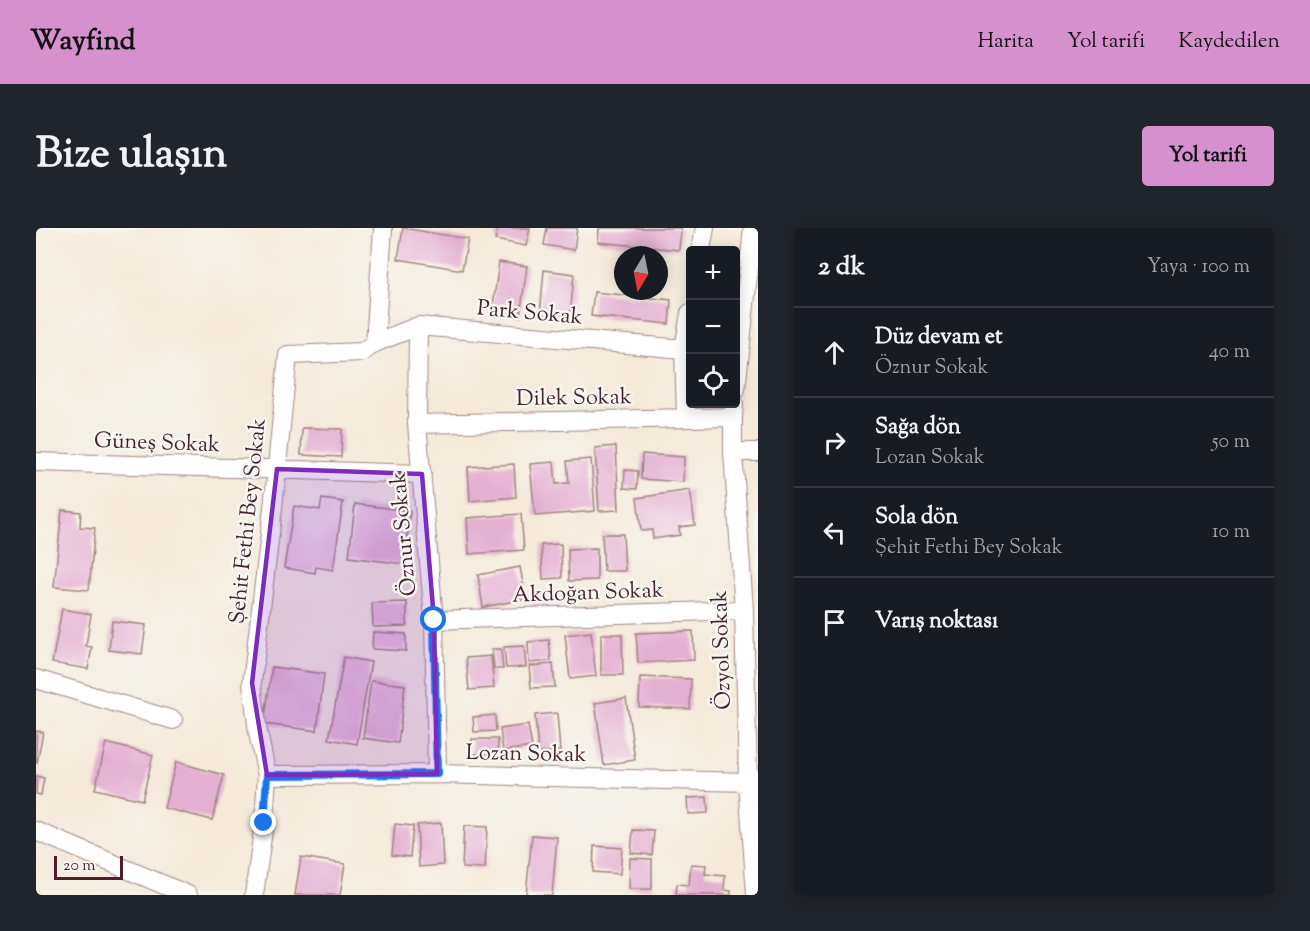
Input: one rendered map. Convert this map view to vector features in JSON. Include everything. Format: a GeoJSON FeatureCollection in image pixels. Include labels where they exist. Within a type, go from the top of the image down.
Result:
{"type":"FeatureCollection","features":[{"type":"Feature","properties":{"kind":"street"},"geometry":{"type":"LineString","coordinates":[[375,344],[383,228]]}},
{"type":"Feature","properties":{"kind":"street"},"geometry":{"type":"LineString","coordinates":[[702,246],[705,228]]}},
{"type":"Feature","properties":{"kind":"street"},"geometry":{"type":"LineString","coordinates":[[739,354],[753,228]]}},
{"type":"Feature","properties":{"kind":"street","name":"Park Sokak"},"geometry":{"type":"LineString","coordinates":[[375,344],[418,326],[684,349]]}},
{"type":"Feature","properties":{"kind":"street","name":"Öznur Sokak"},"geometry":{"type":"LineString","coordinates":[[418,326],[417,424],[434,620],[437,774]]}},
{"type":"Feature","properties":{"kind":"street"},"geometry":{"type":"LineString","coordinates":[[686,337],[684,349],[686,417]]}},
{"type":"Feature","properties":{"kind":"street","name":"Şehit Fethi Bey Sokak"},"geometry":{"type":"LineString","coordinates":[[254,895],[264,823],[267,775],[258,733],[252,683],[288,355],[362,352],[375,344]]}},
{"type":"Feature","properties":{"kind":"street","name":"Dilek Sokak"},"geometry":{"type":"LineString","coordinates":[[417,424],[686,417],[733,410]]}},
{"type":"Feature","properties":{"kind":"street","name":"Özyol Sokak"},"geometry":{"type":"LineString","coordinates":[[733,410],[733,452],[753,781],[756,895]]}},
{"type":"Feature","properties":{"kind":"street"},"geometry":{"type":"LineString","coordinates":[[733,452],[758,453]]}},
{"type":"Feature","properties":{"kind":"street","name":"Güneş Sokak"},"geometry":{"type":"LineString","coordinates":[[36,462],[422,474]]}},
{"type":"Feature","properties":{"kind":"street","name":"Akdoğan Sokak"},"geometry":{"type":"LineString","coordinates":[[434,620],[744,610]]}},
{"type":"Feature","properties":{"kind":"street"},"geometry":{"type":"LineString","coordinates":[[36,679],[173,720]]}},
{"type":"Feature","properties":{"kind":"street","name":"Lozan Sokak"},"geometry":{"type":"LineString","coordinates":[[267,775],[437,774],[753,781]]}},
{"type":"Feature","properties":{"kind":"street"},"geometry":{"type":"LineString","coordinates":[[36,831],[188,895]]}},
{"type":"Feature","properties":{"kind":"highlighted area"},"geometry":{"type":"Polygon","coordinates":[[[277,469],[422,474],[434,620],[437,774],[267,775],[252,683],[277,469]]]}},
{"type":"Feature","properties":{"kind":"building"},"geometry":{"type":"Polygon","coordinates":[[[403,228],[468,239],[462,270],[398,259],[403,228]]]}},
{"type":"Feature","properties":{"kind":"building"},"geometry":{"type":"Polygon","coordinates":[[[498,228],[530,228],[526,246],[495,240],[498,228]]]}},
{"type":"Feature","properties":{"kind":"building"},"geometry":{"type":"Polygon","coordinates":[[[547,228],[577,228],[574,250],[544,245],[547,228]]]}},
{"type":"Feature","properties":{"kind":"building"},"geometry":{"type":"Polygon","coordinates":[[[599,228],[681,228],[679,250],[668,249],[668,246],[598,242],[599,228]]]}},
{"type":"Feature","properties":{"kind":"building"},"geometry":{"type":"Polygon","coordinates":[[[499,262],[527,266],[520,317],[492,313],[499,262]]]}},
{"type":"Feature","properties":{"kind":"building"},"geometry":{"type":"Polygon","coordinates":[[[544,270],[574,274],[570,318],[540,315],[544,270]]]}},
{"type":"Feature","properties":{"kind":"building"},"geometry":{"type":"Polygon","coordinates":[[[594,292],[614,294],[614,300],[671,300],[669,324],[591,316],[594,292]]]}},
{"type":"Feature","properties":{"kind":"building"},"geometry":{"type":"Polygon","coordinates":[[[302,428],[342,429],[341,457],[301,455],[302,428]]]}},
{"type":"Feature","properties":{"kind":"building"},"geometry":{"type":"Polygon","coordinates":[[[616,446],[619,510],[599,511],[595,448],[616,446]]]}},
{"type":"Feature","properties":{"kind":"building"},"geometry":{"type":"Polygon","coordinates":[[[642,454],[684,457],[683,482],[641,479],[642,454]]]}},
{"type":"Feature","properties":{"kind":"building"},"geometry":{"type":"Polygon","coordinates":[[[591,459],[595,511],[535,516],[530,464],[554,462],[556,484],[569,483],[567,461],[591,459]]]}},
{"type":"Feature","properties":{"kind":"building"},"geometry":{"type":"Polygon","coordinates":[[[514,464],[516,497],[470,501],[468,467],[514,464]]]}},
{"type":"Feature","properties":{"kind":"building"},"geometry":{"type":"Polygon","coordinates":[[[625,470],[638,471],[637,489],[624,488],[625,470]]]}},
{"type":"Feature","properties":{"kind":"building"},"geometry":{"type":"Polygon","coordinates":[[[690,490],[695,525],[679,527],[680,535],[653,539],[652,530],[641,531],[637,498],[690,490]]]}},
{"type":"Feature","properties":{"kind":"building"},"geometry":{"type":"Polygon","coordinates":[[[322,499],[343,502],[333,570],[316,567],[315,573],[284,568],[294,506],[320,510],[322,499]]]}},
{"type":"Feature","properties":{"kind":"building"},"geometry":{"type":"Polygon","coordinates":[[[355,504],[410,511],[404,564],[349,557],[355,504]]]}},
{"type":"Feature","properties":{"kind":"building"},"geometry":{"type":"Polygon","coordinates":[[[62,510],[81,512],[80,527],[95,528],[89,590],[54,587],[62,510]]]}},
{"type":"Feature","properties":{"kind":"building"},"geometry":{"type":"Polygon","coordinates":[[[521,514],[524,550],[469,554],[467,518],[521,514]]]}},
{"type":"Feature","properties":{"kind":"building"},"geometry":{"type":"Polygon","coordinates":[[[602,534],[623,534],[625,571],[604,571],[602,534]]]}},
{"type":"Feature","properties":{"kind":"building"},"geometry":{"type":"Polygon","coordinates":[[[561,544],[562,578],[543,579],[541,545],[561,544]]]}},
{"type":"Feature","properties":{"kind":"building"},"geometry":{"type":"Polygon","coordinates":[[[597,548],[597,580],[569,581],[568,549],[597,548]]]}},
{"type":"Feature","properties":{"kind":"building"},"geometry":{"type":"Polygon","coordinates":[[[520,567],[526,599],[483,607],[478,575],[520,567]]]}},
{"type":"Feature","properties":{"kind":"building"},"geometry":{"type":"Polygon","coordinates":[[[407,602],[407,626],[373,627],[372,603],[407,602]]]}},
{"type":"Feature","properties":{"kind":"building"},"geometry":{"type":"Polygon","coordinates":[[[62,609],[91,614],[86,646],[92,647],[88,669],[52,663],[62,609]]]}},
{"type":"Feature","properties":{"kind":"building"},"geometry":{"type":"Polygon","coordinates":[[[112,621],[146,625],[142,654],[109,650],[112,621]]]}},
{"type":"Feature","properties":{"kind":"building"},"geometry":{"type":"Polygon","coordinates":[[[693,631],[694,660],[638,663],[636,633],[693,631]]]}},
{"type":"Feature","properties":{"kind":"building"},"geometry":{"type":"Polygon","coordinates":[[[373,632],[406,634],[406,651],[372,649],[373,632]]]}},
{"type":"Feature","properties":{"kind":"building"},"geometry":{"type":"Polygon","coordinates":[[[591,632],[596,676],[570,679],[565,635],[591,632]]]}},
{"type":"Feature","properties":{"kind":"building"},"geometry":{"type":"Polygon","coordinates":[[[601,634],[622,634],[623,675],[601,675],[601,634]]]}},
{"type":"Feature","properties":{"kind":"building"},"geometry":{"type":"Polygon","coordinates":[[[549,640],[551,661],[529,663],[528,642],[549,640]]]}},
{"type":"Feature","properties":{"kind":"building"},"geometry":{"type":"Polygon","coordinates":[[[524,646],[526,667],[506,668],[504,647],[524,646]]]}},
{"type":"Feature","properties":{"kind":"building"},"geometry":{"type":"Polygon","coordinates":[[[492,649],[501,649],[503,669],[494,669],[492,649]]]}},
{"type":"Feature","properties":{"kind":"building"},"geometry":{"type":"Polygon","coordinates":[[[491,656],[494,688],[469,690],[466,658],[491,656]]]}},
{"type":"Feature","properties":{"kind":"building"},"geometry":{"type":"Polygon","coordinates":[[[344,657],[371,662],[357,744],[329,739],[344,657]]]}},
{"type":"Feature","properties":{"kind":"building"},"geometry":{"type":"Polygon","coordinates":[[[553,664],[555,687],[531,688],[529,666],[553,664]]]}},
{"type":"Feature","properties":{"kind":"building"},"geometry":{"type":"Polygon","coordinates":[[[272,667],[324,674],[317,731],[264,724],[272,667]]]}},
{"type":"Feature","properties":{"kind":"building"},"geometry":{"type":"Polygon","coordinates":[[[640,677],[691,679],[690,709],[639,707],[640,677]]]}},
{"type":"Feature","properties":{"kind":"building"},"geometry":{"type":"Polygon","coordinates":[[[371,681],[405,685],[398,743],[363,738],[371,681]]]}},
{"type":"Feature","properties":{"kind":"building"},"geometry":{"type":"Polygon","coordinates":[[[626,698],[635,760],[604,765],[595,703],[626,698]]]}},
{"type":"Feature","properties":{"kind":"building"},"geometry":{"type":"Polygon","coordinates":[[[557,713],[560,751],[538,753],[535,715],[557,713]]]}},
{"type":"Feature","properties":{"kind":"building"},"geometry":{"type":"Polygon","coordinates":[[[495,715],[496,731],[474,732],[473,717],[495,715]]]}},
{"type":"Feature","properties":{"kind":"building"},"geometry":{"type":"Polygon","coordinates":[[[528,725],[532,747],[503,751],[500,729],[528,725]]]}},
{"type":"Feature","properties":{"kind":"building"},"geometry":{"type":"Polygon","coordinates":[[[36,731],[43,732],[37,763],[36,762],[36,731]]]}},
{"type":"Feature","properties":{"kind":"building"},"geometry":{"type":"Polygon","coordinates":[[[472,739],[498,739],[498,754],[472,754],[472,739]]]}},
{"type":"Feature","properties":{"kind":"building"},"geometry":{"type":"Polygon","coordinates":[[[106,743],[153,755],[142,800],[95,789],[106,743]]]}},
{"type":"Feature","properties":{"kind":"building"},"geometry":{"type":"Polygon","coordinates":[[[176,762],[224,775],[212,820],[164,808],[176,762]]]}},
{"type":"Feature","properties":{"kind":"building"},"geometry":{"type":"Polygon","coordinates":[[[36,776],[44,778],[41,795],[36,794],[36,776]]]}},
{"type":"Feature","properties":{"kind":"building"},"geometry":{"type":"Polygon","coordinates":[[[707,797],[708,813],[688,814],[687,798],[707,797]]]}},
{"type":"Feature","properties":{"kind":"building"},"geometry":{"type":"Polygon","coordinates":[[[441,823],[443,865],[419,867],[417,825],[441,823]]]}},
{"type":"Feature","properties":{"kind":"building"},"geometry":{"type":"Polygon","coordinates":[[[395,824],[413,826],[410,857],[392,855],[395,824]]]}},
{"type":"Feature","properties":{"kind":"building"},"geometry":{"type":"Polygon","coordinates":[[[464,826],[487,827],[485,869],[462,868],[464,826]]]}},
{"type":"Feature","properties":{"kind":"building"},"geometry":{"type":"Polygon","coordinates":[[[633,830],[654,831],[652,855],[631,853],[633,830]]]}},
{"type":"Feature","properties":{"kind":"building"},"geometry":{"type":"Polygon","coordinates":[[[532,835],[557,837],[552,895],[526,895],[532,835]]]}},
{"type":"Feature","properties":{"kind":"building"},"geometry":{"type":"Polygon","coordinates":[[[594,846],[622,848],[620,874],[593,872],[594,846]]]}},
{"type":"Feature","properties":{"kind":"building"},"geometry":{"type":"Polygon","coordinates":[[[301,857],[345,864],[340,895],[295,895],[301,857]]]}},
{"type":"Feature","properties":{"kind":"building"},"geometry":{"type":"Polygon","coordinates":[[[630,858],[652,859],[652,889],[629,889],[630,858]]]}},
{"type":"Feature","properties":{"kind":"building"},"geometry":{"type":"Polygon","coordinates":[[[691,864],[706,865],[705,874],[725,876],[724,890],[731,891],[731,895],[676,895],[677,884],[689,885],[691,864]]]}},
{"type":"Feature","properties":{"kind":"route"},"geometry":{"type":"LineString","coordinates":[[264,823],[267,775],[437,774],[434,620]]}}]}
